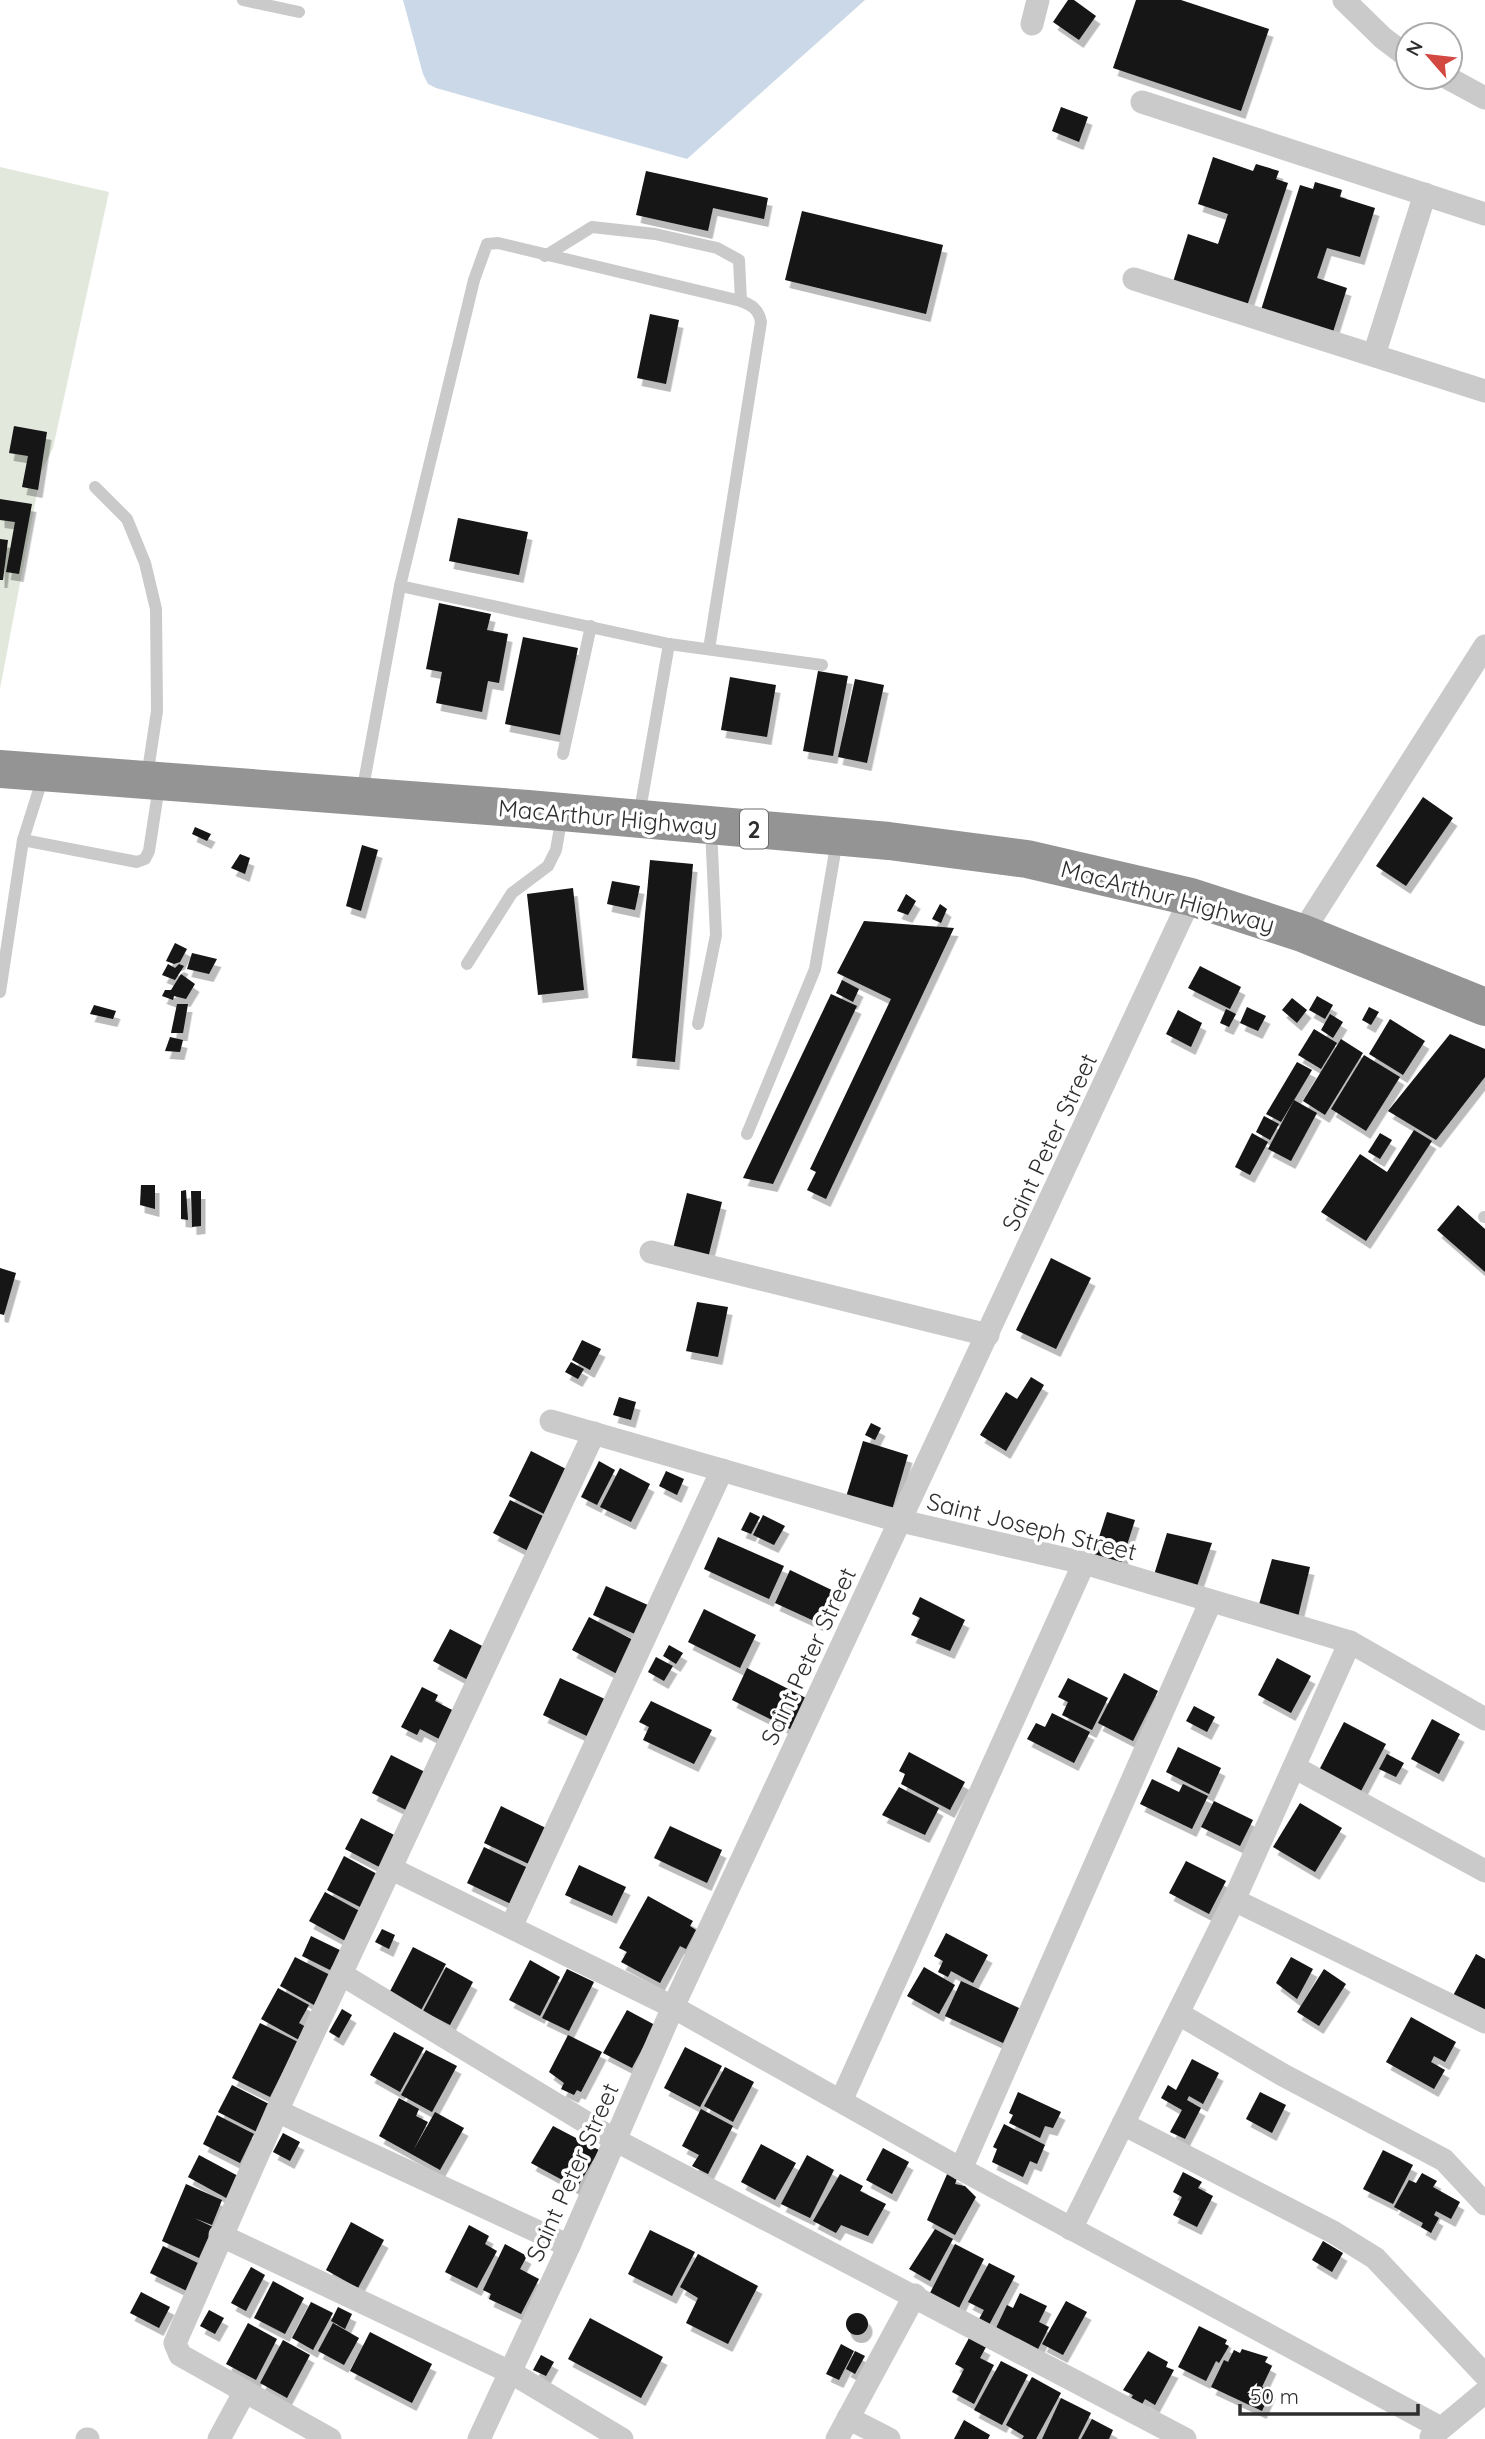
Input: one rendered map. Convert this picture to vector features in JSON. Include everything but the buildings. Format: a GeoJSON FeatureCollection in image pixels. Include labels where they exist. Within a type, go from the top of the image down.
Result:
{"type":"FeatureCollection","features":[{"type":"Feature","properties":{"kind":"highway","name":"MacArthur Highway"},"geometry":{"type":"LineString","coordinates":[[0,769],[563,812],[838,837],[1027,859],[1191,897],[1301,933],[1485,1007]]}},
{"type":"Feature","properties":{"kind":"street"},"geometry":{"type":"LineString","coordinates":[[1032,24],[1038,0]]}},
{"type":"Feature","properties":{"kind":"street"},"geometry":{"type":"LineString","coordinates":[[1344,0],[1394,46]]}},
{"type":"Feature","properties":{"kind":"street"},"geometry":{"type":"LineString","coordinates":[[1464,87],[1485,98]]}},
{"type":"Feature","properties":{"kind":"street"},"geometry":{"type":"LineString","coordinates":[[1142,102],[1485,214]]}},
{"type":"Feature","properties":{"kind":"street"},"geometry":{"type":"LineString","coordinates":[[1374,355],[1425,194]]}},
{"type":"Feature","properties":{"kind":"street"},"geometry":{"type":"LineString","coordinates":[[1134,279],[1485,391]]}},
{"type":"Feature","properties":{"kind":"street"},"geometry":{"type":"LineString","coordinates":[[1301,933],[1485,646]]}},
{"type":"Feature","properties":{"kind":"street","name":"Saint Peter Street"},"geometry":{"type":"LineString","coordinates":[[479,2439],[569,2246],[673,2007],[1191,897]]}},
{"type":"Feature","properties":{"kind":"street"},"geometry":{"type":"LineString","coordinates":[[651,1252],[988,1335]]}},
{"type":"Feature","properties":{"kind":"street","name":"Saint Joseph Street"},"geometry":{"type":"LineString","coordinates":[[551,1421],[901,1521],[1084,1563],[1350,1642],[1485,1719]]}},
{"type":"Feature","properties":{"kind":"street"},"geometry":{"type":"LineString","coordinates":[[330,2439],[180,2355],[175,2343],[277,2110],[594,1433]]}},
{"type":"Feature","properties":{"kind":"street"},"geometry":{"type":"LineString","coordinates":[[511,1927],[722,1470]]}},
{"type":"Feature","properties":{"kind":"street"},"geometry":{"type":"LineString","coordinates":[[841,2101],[1084,1563]]}},
{"type":"Feature","properties":{"kind":"street"},"geometry":{"type":"LineString","coordinates":[[961,2169],[1212,1601]]}},
{"type":"Feature","properties":{"kind":"street"},"geometry":{"type":"LineString","coordinates":[[1071,2229],[1234,1900],[1350,1642]]}},
{"type":"Feature","properties":{"kind":"street"},"geometry":{"type":"LineString","coordinates":[[1294,1767],[1485,1871]]}},
{"type":"Feature","properties":{"kind":"street"},"geometry":{"type":"LineString","coordinates":[[392,1869],[673,2007],[1435,2433],[1485,2392]]}},
{"type":"Feature","properties":{"kind":"street"},"geometry":{"type":"LineString","coordinates":[[1234,1900],[1485,2022]]}},
{"type":"Feature","properties":{"kind":"street"},"geometry":{"type":"LineString","coordinates":[[341,1974],[615,2140],[1185,2439]]}},
{"type":"Feature","properties":{"kind":"street"},"geometry":{"type":"LineString","coordinates":[[1179,2014],[1283,2075],[1444,2160],[1485,2204]]}},
{"type":"Feature","properties":{"kind":"street"},"geometry":{"type":"LineString","coordinates":[[277,2110],[569,2246]]}},
{"type":"Feature","properties":{"kind":"street"},"geometry":{"type":"LineString","coordinates":[[1124,2124],[1333,2232],[1375,2258],[1485,2375]]}},
{"type":"Feature","properties":{"kind":"street"},"geometry":{"type":"LineString","coordinates":[[220,2235],[512,2372],[622,2439]]}},
{"type":"Feature","properties":{"kind":"street"},"geometry":{"type":"LineString","coordinates":[[837,2439],[915,2295]]}},
{"type":"Feature","properties":{"kind":"street"},"geometry":{"type":"LineString","coordinates":[[219,2439],[244,2393]]}},
{"type":"Feature","properties":{"kind":"street"},"geometry":{"type":"LineString","coordinates":[[848,2418],[888,2439]]}},
{"type":"Feature","properties":{"kind":"lane"},"geometry":{"type":"LineString","coordinates":[[243,0],[299,12]]}},
{"type":"Feature","properties":{"kind":"lane"},"geometry":{"type":"LineString","coordinates":[[545,256],[592,227],[654,234],[717,248],[739,260],[741,301]]}},
{"type":"Feature","properties":{"kind":"lane"},"geometry":{"type":"LineString","coordinates":[[361,798],[400,586],[474,280],[487,244],[498,243],[752,305],[761,323],[709,649]]}},
{"type":"Feature","properties":{"kind":"lane"},"geometry":{"type":"LineString","coordinates":[[23,840],[137,862],[145,859],[149,852],[157,711],[156,609],[145,563],[127,519],[95,487]]}},
{"type":"Feature","properties":{"kind":"lane"},"geometry":{"type":"LineString","coordinates":[[400,586],[669,644],[822,665]]}},
{"type":"Feature","properties":{"kind":"lane"},"geometry":{"type":"LineString","coordinates":[[563,754],[591,626]]}},
{"type":"Feature","properties":{"kind":"lane"},"geometry":{"type":"LineString","coordinates":[[638,819],[669,644]]}},
{"type":"Feature","properties":{"kind":"lane"},"geometry":{"type":"LineString","coordinates":[[0,992],[23,840],[44,772]]}},
{"type":"Feature","properties":{"kind":"lane"},"geometry":{"type":"LineString","coordinates":[[467,964],[512,893],[548,866],[556,849],[563,812]]}},
{"type":"Feature","properties":{"kind":"lane"},"geometry":{"type":"LineString","coordinates":[[698,1024],[716,935],[710,825]]}},
{"type":"Feature","properties":{"kind":"lane"},"geometry":{"type":"LineString","coordinates":[[747,1134],[815,968],[838,837]]}},
{"type":"Feature","properties":{"kind":"shaded area"},"geometry":{"type":"Polygon","coordinates":[[[0,167],[109,192],[53,448],[41,472],[0,689],[0,167]]]}},
{"type":"Feature","properties":{"kind":"water"},"geometry":{"type":"Polygon","coordinates":[[[403,0],[865,0],[687,159],[428,84],[403,0]]]}}]}
